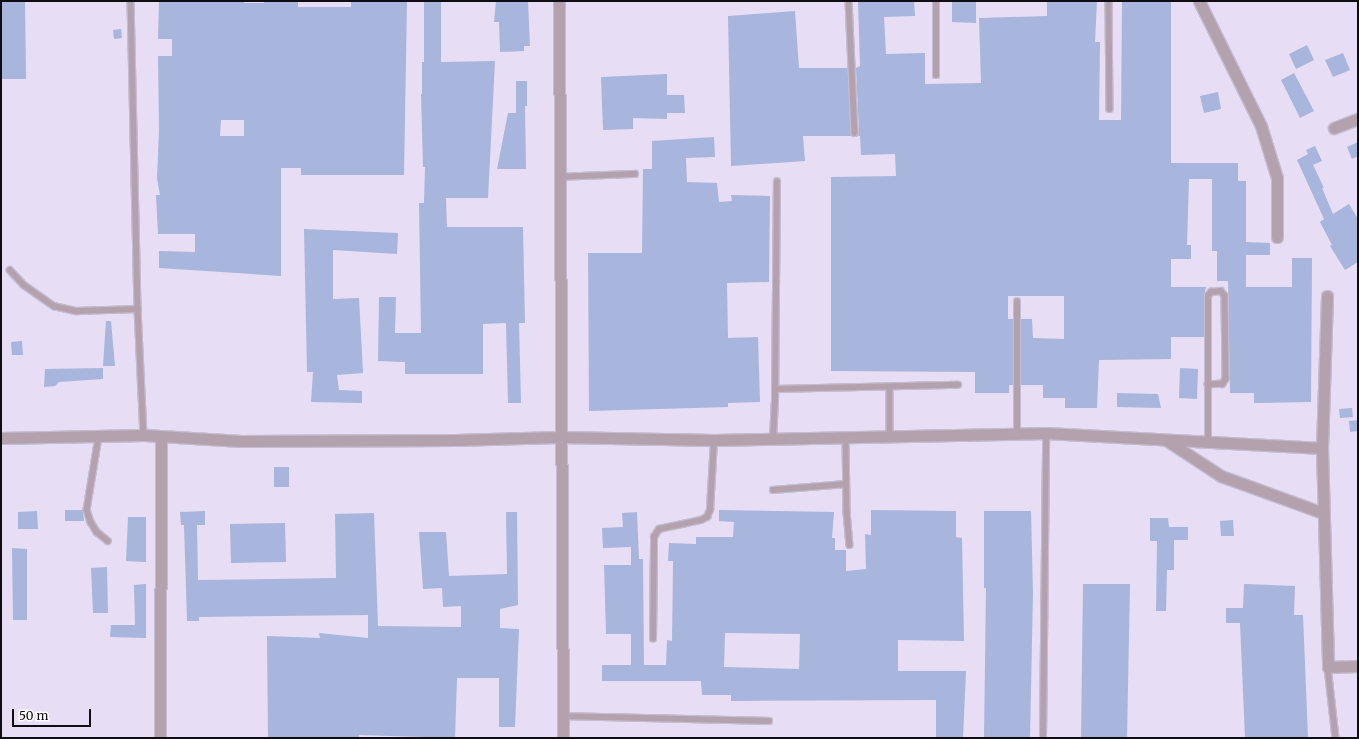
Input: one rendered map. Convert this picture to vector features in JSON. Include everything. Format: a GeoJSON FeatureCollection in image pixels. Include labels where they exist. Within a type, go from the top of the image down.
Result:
{"type":"FeatureCollection","features":[{"type":"Feature","properties":{"kind":"street"},"geometry":{"type":"LineString","coordinates":[[558,1],[563,738]]}},
{"type":"Feature","properties":{"kind":"street"},"geometry":{"type":"LineString","coordinates":[[1199,1],[1261,126],[1277,178],[1277,237]]}},
{"type":"Feature","properties":{"kind":"street"},"geometry":{"type":"LineString","coordinates":[[1334,128],[1358,119]]}},
{"type":"Feature","properties":{"kind":"street"},"geometry":{"type":"LineString","coordinates":[[1327,296],[1322,448],[1328,667],[1358,666]]}},
{"type":"Feature","properties":{"kind":"street"},"geometry":{"type":"LineString","coordinates":[[1,438],[144,435],[241,441],[455,440],[560,437],[714,440],[1046,433],[1322,448]]}},
{"type":"Feature","properties":{"kind":"street"},"geometry":{"type":"LineString","coordinates":[[160,738],[161,436]]}},
{"type":"Feature","properties":{"kind":"street"},"geometry":{"type":"LineString","coordinates":[[1166,440],[1221,476],[1323,513]]}},
{"type":"Feature","properties":{"kind":"lane"},"geometry":{"type":"LineString","coordinates":[[131,1],[138,309],[144,435]]}},
{"type":"Feature","properties":{"kind":"lane"},"geometry":{"type":"LineString","coordinates":[[849,1],[855,133]]}},
{"type":"Feature","properties":{"kind":"lane"},"geometry":{"type":"LineString","coordinates":[[936,1],[936,76]]}},
{"type":"Feature","properties":{"kind":"lane"},"geometry":{"type":"LineString","coordinates":[[1109,1],[1110,108]]}},
{"type":"Feature","properties":{"kind":"lane"},"geometry":{"type":"LineString","coordinates":[[559,177],[635,174]]}},
{"type":"Feature","properties":{"kind":"lane"},"geometry":{"type":"LineString","coordinates":[[773,438],[775,389],[777,182]]}},
{"type":"Feature","properties":{"kind":"lane"},"geometry":{"type":"LineString","coordinates":[[10,270],[24,285],[54,306],[76,311],[138,309]]}},
{"type":"Feature","properties":{"kind":"lane"},"geometry":{"type":"LineString","coordinates":[[1208,384],[1223,384],[1226,379],[1225,296],[1221,291],[1211,292],[1208,296],[1208,384],[1208,442]]}},
{"type":"Feature","properties":{"kind":"lane"},"geometry":{"type":"LineString","coordinates":[[1017,302],[1017,434]]}},
{"type":"Feature","properties":{"kind":"lane"},"geometry":{"type":"LineString","coordinates":[[775,389],[958,385]]}},
{"type":"Feature","properties":{"kind":"lane"},"geometry":{"type":"LineString","coordinates":[[890,387],[890,436]]}},
{"type":"Feature","properties":{"kind":"lane"},"geometry":{"type":"LineString","coordinates":[[1043,738],[1046,433]]}},
{"type":"Feature","properties":{"kind":"lane"},"geometry":{"type":"LineString","coordinates":[[99,437],[88,510],[91,522],[97,532],[108,540]]}},
{"type":"Feature","properties":{"kind":"lane"},"geometry":{"type":"LineString","coordinates":[[846,437],[846,484],[850,545]]}},
{"type":"Feature","properties":{"kind":"lane"},"geometry":{"type":"LineString","coordinates":[[653,639],[654,537],[659,529],[701,520],[707,517],[710,510],[714,440]]}},
{"type":"Feature","properties":{"kind":"lane"},"geometry":{"type":"LineString","coordinates":[[773,490],[846,484]]}},
{"type":"Feature","properties":{"kind":"lane"},"geometry":{"type":"LineString","coordinates":[[1328,667],[1336,738]]}},
{"type":"Feature","properties":{"kind":"lane"},"geometry":{"type":"LineString","coordinates":[[563,716],[769,721]]}},
{"type":"Feature","properties":{"kind":"building"},"geometry":{"type":"Polygon","coordinates":[[[1,1],[25,1],[26,79],[1,79],[1,1]]]}},
{"type":"Feature","properties":{"kind":"building"},"geometry":{"type":"Polygon","coordinates":[[[159,1],[244,1],[244,3],[264,3],[264,1],[298,1],[298,7],[351,7],[351,1],[407,1],[404,175],[301,175],[301,168],[281,168],[281,276],[159,268],[159,251],[195,252],[195,234],[158,234],[156,195],[160,195],[157,178],[159,131],[158,56],[172,56],[172,39],[158,39],[159,1]],[[221,120],[220,136],[244,136],[244,120],[221,120]]]}},
{"type":"Feature","properties":{"kind":"building"},"geometry":{"type":"Polygon","coordinates":[[[424,1],[441,1],[441,62],[495,61],[488,198],[446,198],[447,227],[523,227],[525,323],[519,323],[521,403],[508,403],[506,323],[483,324],[483,374],[405,374],[405,362],[378,361],[379,297],[396,297],[395,333],[421,333],[419,203],[424,203],[425,167],[423,167],[421,94],[422,62],[424,62],[424,1]]]}},
{"type":"Feature","properties":{"kind":"building"},"geometry":{"type":"Polygon","coordinates":[[[496,1],[528,1],[530,46],[524,46],[524,51],[500,52],[499,22],[494,22],[496,1]]]}},
{"type":"Feature","properties":{"kind":"building"},"geometry":{"type":"Polygon","coordinates":[[[858,1],[914,1],[915,16],[884,17],[886,54],[925,53],[925,84],[981,83],[979,18],[1047,16],[1047,1],[1097,1],[1095,42],[1100,42],[1099,120],[1121,120],[1122,1],[1171,1],[1171,163],[1238,163],[1238,181],[1246,181],[1246,242],[1270,243],[1270,255],[1246,255],[1246,287],[1292,287],[1292,258],[1312,258],[1311,402],[1254,403],[1254,393],[1230,393],[1228,281],[1217,281],[1217,251],[1212,251],[1212,179],[1189,179],[1187,245],[1191,245],[1191,259],[1171,259],[1171,287],[1206,287],[1204,296],[1204,337],[1171,337],[1171,359],[1099,360],[1097,408],[1065,408],[1065,398],[1043,398],[1043,385],[1021,385],[1021,319],[1032,319],[1033,338],[1064,339],[1064,296],[1008,296],[1008,319],[1013,319],[1013,385],[1009,385],[1009,393],[975,393],[975,372],[831,371],[831,177],[896,176],[895,154],[861,155],[860,136],[858,136],[856,68],[860,66],[858,1]]]}},
{"type":"Feature","properties":{"kind":"building"},"geometry":{"type":"Polygon","coordinates":[[[952,1],[976,1],[976,23],[952,22],[952,1]]]}},
{"type":"Feature","properties":{"kind":"building"},"geometry":{"type":"Polygon","coordinates":[[[795,11],[799,68],[848,68],[852,136],[803,136],[805,161],[731,166],[728,16],[795,11]]]}},
{"type":"Feature","properties":{"kind":"building"},"geometry":{"type":"Polygon","coordinates":[[[121,29],[122,38],[114,39],[113,30],[121,29]]]}},
{"type":"Feature","properties":{"kind":"building"},"geometry":{"type":"Polygon","coordinates":[[[1307,45],[1314,60],[1296,69],[1289,54],[1307,45]]]}},
{"type":"Feature","properties":{"kind":"building"},"geometry":{"type":"Polygon","coordinates":[[[1343,53],[1350,70],[1333,77],[1325,60],[1343,53]]]}},
{"type":"Feature","properties":{"kind":"building"},"geometry":{"type":"Polygon","coordinates":[[[1294,73],[1314,111],[1300,118],[1281,80],[1294,73]]]}},
{"type":"Feature","properties":{"kind":"building"},"geometry":{"type":"Polygon","coordinates":[[[667,74],[667,95],[684,95],[685,113],[667,113],[667,119],[633,118],[633,129],[603,130],[601,77],[667,74]]]}},
{"type":"Feature","properties":{"kind":"building"},"geometry":{"type":"Polygon","coordinates":[[[516,81],[527,81],[527,106],[525,106],[526,169],[497,169],[508,113],[516,113],[516,81]]]}},
{"type":"Feature","properties":{"kind":"building"},"geometry":{"type":"Polygon","coordinates":[[[1218,92],[1221,109],[1204,113],[1200,96],[1218,92]]]}},
{"type":"Feature","properties":{"kind":"building"},"geometry":{"type":"Polygon","coordinates":[[[714,137],[715,157],[686,158],[687,182],[717,183],[719,202],[732,201],[731,195],[770,196],[769,282],[727,283],[728,338],[758,337],[760,402],[728,403],[728,407],[589,411],[588,253],[642,253],[643,169],[652,169],[652,141],[714,137]]]}},
{"type":"Feature","properties":{"kind":"building"},"geometry":{"type":"Polygon","coordinates":[[[1358,142],[1358,156],[1352,159],[1347,147],[1358,142]]]}},
{"type":"Feature","properties":{"kind":"building"},"geometry":{"type":"Polygon","coordinates":[[[1315,146],[1322,161],[1313,165],[1324,188],[1322,188],[1333,214],[1349,204],[1358,219],[1358,262],[1345,270],[1330,246],[1332,245],[1320,222],[1324,219],[1297,160],[1308,154],[1306,150],[1315,146]]]}},
{"type":"Feature","properties":{"kind":"building"},"geometry":{"type":"Polygon","coordinates":[[[304,229],[398,233],[397,254],[333,250],[333,299],[359,298],[363,373],[337,375],[339,390],[362,391],[362,403],[311,402],[313,372],[307,372],[304,229]]]}},
{"type":"Feature","properties":{"kind":"building"},"geometry":{"type":"Polygon","coordinates":[[[106,321],[111,321],[115,366],[103,366],[106,321]]]}},
{"type":"Feature","properties":{"kind":"building"},"geometry":{"type":"Polygon","coordinates":[[[22,341],[23,355],[12,355],[11,342],[22,341]]]}},
{"type":"Feature","properties":{"kind":"building"},"geometry":{"type":"Polygon","coordinates":[[[103,368],[103,379],[59,382],[55,386],[44,387],[45,369],[103,368]]]}},
{"type":"Feature","properties":{"kind":"building"},"geometry":{"type":"Polygon","coordinates":[[[1180,368],[1198,369],[1197,399],[1179,398],[1180,368]]]}},
{"type":"Feature","properties":{"kind":"building"},"geometry":{"type":"Polygon","coordinates":[[[1117,393],[1158,394],[1161,408],[1117,407],[1117,393]]]}},
{"type":"Feature","properties":{"kind":"building"},"geometry":{"type":"Polygon","coordinates":[[[1352,408],[1353,417],[1340,418],[1339,409],[1352,408]]]}},
{"type":"Feature","properties":{"kind":"building"},"geometry":{"type":"Polygon","coordinates":[[[1358,420],[1358,431],[1350,432],[1349,421],[1358,420]]]}},
{"type":"Feature","properties":{"kind":"building"},"geometry":{"type":"Polygon","coordinates":[[[274,467],[289,467],[289,487],[274,487],[274,467]]]}},
{"type":"Feature","properties":{"kind":"building"},"geometry":{"type":"Polygon","coordinates":[[[65,510],[83,510],[84,521],[65,521],[65,510]]]}},
{"type":"Feature","properties":{"kind":"building"},"geometry":{"type":"Polygon","coordinates":[[[719,510],[834,512],[832,538],[835,538],[835,550],[846,550],[846,571],[866,569],[865,534],[871,535],[871,510],[956,511],[956,537],[962,538],[964,641],[898,640],[898,671],[966,671],[963,738],[936,738],[936,700],[731,701],[731,695],[702,695],[701,681],[602,681],[602,665],[631,665],[631,634],[606,634],[604,565],[631,565],[631,547],[603,548],[602,528],[623,527],[622,513],[637,512],[639,559],[643,559],[644,665],[666,665],[667,640],[672,641],[673,561],[668,561],[669,543],[696,544],[696,537],[733,537],[734,522],[719,521],[719,510]],[[725,633],[724,667],[799,669],[800,634],[725,633]]]}},
{"type":"Feature","properties":{"kind":"building"},"geometry":{"type":"Polygon","coordinates":[[[37,511],[38,529],[18,529],[18,512],[37,511]]]}},
{"type":"Feature","properties":{"kind":"building"},"geometry":{"type":"Polygon","coordinates":[[[205,511],[205,525],[197,525],[198,580],[336,578],[335,514],[374,513],[378,626],[461,627],[461,606],[443,607],[442,588],[423,589],[419,532],[446,532],[449,576],[507,574],[506,512],[517,512],[518,605],[500,609],[500,628],[519,629],[515,727],[499,727],[499,678],[457,678],[455,738],[359,735],[359,738],[268,738],[267,636],[320,638],[319,633],[368,638],[368,615],[199,617],[199,621],[187,621],[184,525],[181,525],[180,512],[205,511]]]}},
{"type":"Feature","properties":{"kind":"building"},"geometry":{"type":"Polygon","coordinates":[[[984,511],[1031,511],[1033,593],[1030,738],[984,738],[986,588],[984,588],[984,511]]]}},
{"type":"Feature","properties":{"kind":"building"},"geometry":{"type":"Polygon","coordinates":[[[128,517],[146,517],[146,562],[126,561],[128,517]]]}},
{"type":"Feature","properties":{"kind":"building"},"geometry":{"type":"Polygon","coordinates":[[[1150,518],[1168,518],[1169,527],[1188,527],[1188,540],[1174,540],[1174,570],[1167,570],[1166,611],[1156,611],[1157,541],[1150,541],[1150,518]]]}},
{"type":"Feature","properties":{"kind":"building"},"geometry":{"type":"Polygon","coordinates":[[[1233,520],[1234,536],[1221,536],[1220,521],[1233,520]]]}},
{"type":"Feature","properties":{"kind":"building"},"geometry":{"type":"Polygon","coordinates":[[[285,523],[286,562],[231,563],[230,524],[285,523]]]}},
{"type":"Feature","properties":{"kind":"building"},"geometry":{"type":"Polygon","coordinates":[[[12,548],[27,549],[27,620],[13,620],[12,548]]]}},
{"type":"Feature","properties":{"kind":"building"},"geometry":{"type":"Polygon","coordinates":[[[107,567],[108,613],[93,613],[91,568],[107,567]]]}},
{"type":"Feature","properties":{"kind":"building"},"geometry":{"type":"Polygon","coordinates":[[[146,584],[146,638],[110,637],[111,625],[135,625],[134,585],[146,584]]]}},
{"type":"Feature","properties":{"kind":"building"},"geometry":{"type":"Polygon","coordinates":[[[1083,584],[1130,584],[1127,738],[1081,738],[1083,584]]]}},
{"type":"Feature","properties":{"kind":"building"},"geometry":{"type":"Polygon","coordinates":[[[1244,584],[1295,586],[1294,615],[1303,615],[1308,738],[1245,738],[1240,623],[1226,623],[1226,608],[1243,608],[1244,584]]]}}]}
